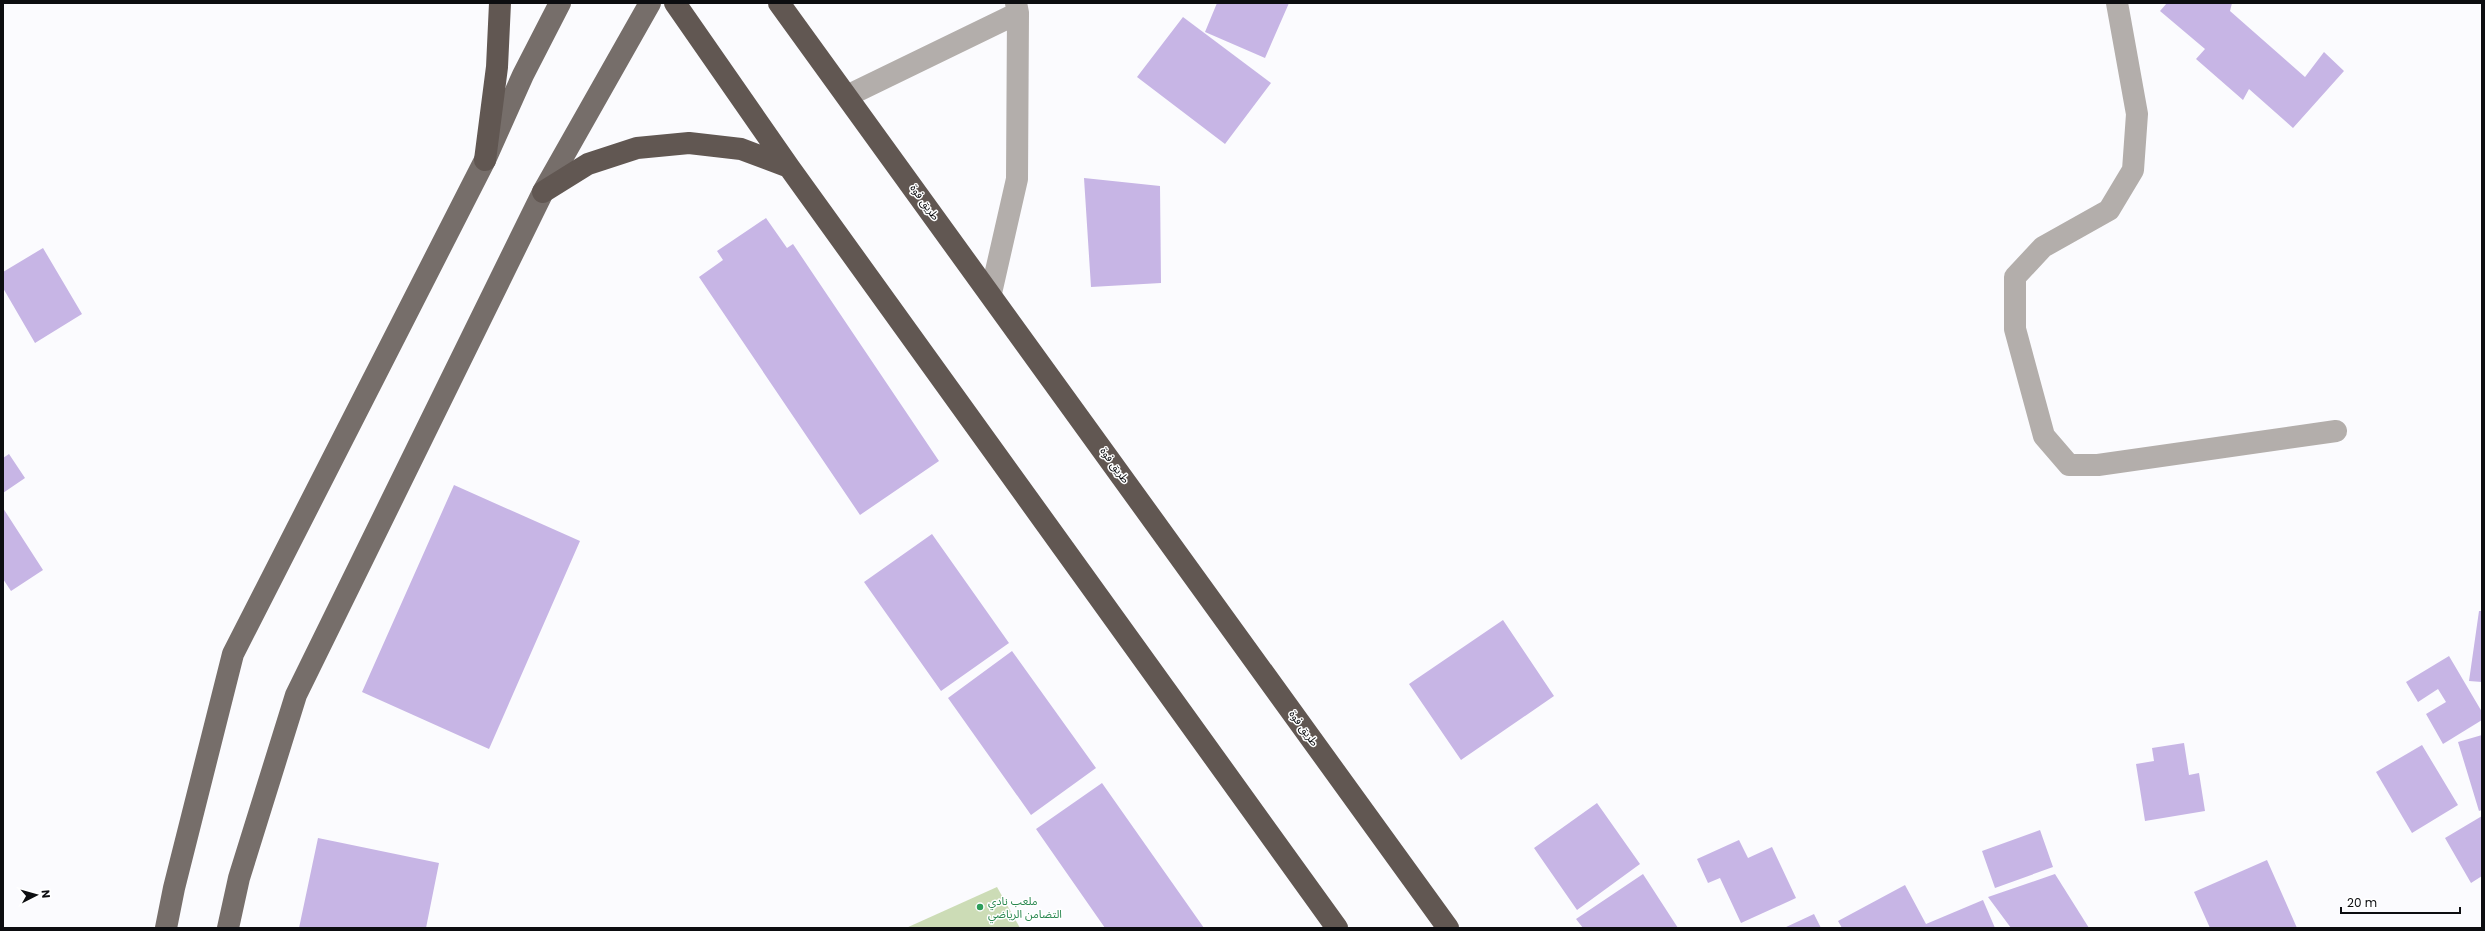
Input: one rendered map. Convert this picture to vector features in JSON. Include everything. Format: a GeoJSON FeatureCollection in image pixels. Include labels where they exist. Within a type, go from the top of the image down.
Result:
{"type":"FeatureCollection","features":[{"type":"Feature","properties":{"kind":"highway"},"geometry":{"type":"LineString","coordinates":[[486,160],[497,67],[500,3]]}},
{"type":"Feature","properties":{"kind":"highway"},"geometry":{"type":"LineString","coordinates":[[675,3],[789,168],[1337,928]]}},
{"type":"Feature","properties":{"kind":"highway","name":"طريق فوة"},"geometry":{"type":"LineString","coordinates":[[779,3],[991,293],[1448,928]]}},
{"type":"Feature","properties":{"kind":"highway"},"geometry":{"type":"LineString","coordinates":[[543,192],[588,164],[637,148],[689,143],[741,149],[789,168]]}},
{"type":"Feature","properties":{"kind":"main road"},"geometry":{"type":"LineString","coordinates":[[166,928],[174,888],[233,654],[486,160],[523,75],[560,3]]}},
{"type":"Feature","properties":{"kind":"main road"},"geometry":{"type":"LineString","coordinates":[[228,928],[239,878],[296,696],[543,192],[650,3]]}},
{"type":"Feature","properties":{"kind":"street"},"geometry":{"type":"LineString","coordinates":[[2117,3],[2137,114],[2132,170],[2109,210],[2043,247],[2015,277],[2015,329],[2044,436],[2069,465],[2098,465],[2336,432]]}},
{"type":"Feature","properties":{"kind":"street"},"geometry":{"type":"LineString","coordinates":[[847,96],[1017,8],[1017,179],[991,293]]}},
{"type":"Feature","properties":{"kind":"green space","name":"ملعب نادي التضامن الرياضي"},"geometry":{"type":"Polygon","coordinates":[[[997,887],[1020,928],[906,928],[997,887]]]}},
{"type":"Feature","properties":{"kind":"building"},"geometry":{"type":"Polygon","coordinates":[[[1217,3],[1289,3],[1265,58],[1205,32],[1217,3]]]}},
{"type":"Feature","properties":{"kind":"building"},"geometry":{"type":"Polygon","coordinates":[[[2167,3],[2232,3],[2230,11],[2305,77],[2324,52],[2344,71],[2293,128],[2249,89],[2243,100],[2196,59],[2205,49],[2160,11],[2167,3]]]}},
{"type":"Feature","properties":{"kind":"building"},"geometry":{"type":"Polygon","coordinates":[[[1183,17],[1271,83],[1225,144],[1137,77],[1183,17]]]}},
{"type":"Feature","properties":{"kind":"building"},"geometry":{"type":"Polygon","coordinates":[[[1084,178],[1160,186],[1161,283],[1091,287],[1084,178]]]}},
{"type":"Feature","properties":{"kind":"building"},"geometry":{"type":"Polygon","coordinates":[[[766,218],[787,248],[793,244],[939,461],[860,515],[699,277],[723,260],[717,251],[766,218]]]}},
{"type":"Feature","properties":{"kind":"building"},"geometry":{"type":"Polygon","coordinates":[[[43,248],[82,314],[35,343],[3,288],[3,272],[43,248]]]}},
{"type":"Feature","properties":{"kind":"building"},"geometry":{"type":"Polygon","coordinates":[[[9,454],[25,478],[3,493],[3,458],[9,454]]]}},
{"type":"Feature","properties":{"kind":"building"},"geometry":{"type":"Polygon","coordinates":[[[454,485],[580,541],[489,749],[362,692],[454,485]]]}},
{"type":"Feature","properties":{"kind":"building"},"geometry":{"type":"Polygon","coordinates":[[[3,508],[43,570],[11,591],[3,579],[3,508]]]}},
{"type":"Feature","properties":{"kind":"building"},"geometry":{"type":"Polygon","coordinates":[[[932,534],[1009,643],[941,691],[864,582],[932,534]]]}},
{"type":"Feature","properties":{"kind":"building"},"geometry":{"type":"Polygon","coordinates":[[[2479,611],[2482,611],[2482,682],[2469,681],[2479,611]]]}},
{"type":"Feature","properties":{"kind":"building"},"geometry":{"type":"Polygon","coordinates":[[[1503,620],[1554,696],[1461,760],[1409,684],[1503,620]]]}},
{"type":"Feature","properties":{"kind":"building"},"geometry":{"type":"Polygon","coordinates":[[[1012,651],[1096,768],[1031,815],[948,698],[1012,651]]]}},
{"type":"Feature","properties":{"kind":"building"},"geometry":{"type":"Polygon","coordinates":[[[2449,656],[2482,712],[2482,720],[2443,744],[2426,714],[2446,702],[2438,689],[2418,702],[2406,682],[2449,656]]]}},
{"type":"Feature","properties":{"kind":"building"},"geometry":{"type":"Polygon","coordinates":[[[2482,735],[2482,810],[2479,811],[2458,742],[2482,735]]]}},
{"type":"Feature","properties":{"kind":"building"},"geometry":{"type":"Polygon","coordinates":[[[2184,743],[2189,775],[2199,773],[2205,811],[2145,821],[2136,764],[2154,761],[2152,748],[2184,743]]]}},
{"type":"Feature","properties":{"kind":"building"},"geometry":{"type":"Polygon","coordinates":[[[2422,745],[2458,805],[2412,833],[2376,772],[2422,745]]]}},
{"type":"Feature","properties":{"kind":"building"},"geometry":{"type":"Polygon","coordinates":[[[1102,783],[1204,928],[1105,928],[1036,829],[1102,783]]]}},
{"type":"Feature","properties":{"kind":"building"},"geometry":{"type":"Polygon","coordinates":[[[1597,803],[1640,864],[1577,910],[1534,848],[1597,803]]]}},
{"type":"Feature","properties":{"kind":"building"},"geometry":{"type":"Polygon","coordinates":[[[2482,816],[2482,876],[2471,883],[2445,838],[2482,816]]]}},
{"type":"Feature","properties":{"kind":"building"},"geometry":{"type":"Polygon","coordinates":[[[2040,830],[2053,867],[1995,888],[1982,851],[2040,830]]]}},
{"type":"Feature","properties":{"kind":"building"},"geometry":{"type":"Polygon","coordinates":[[[318,838],[439,863],[426,928],[299,928],[318,838]]]}},
{"type":"Feature","properties":{"kind":"building"},"geometry":{"type":"Polygon","coordinates":[[[1739,840],[1748,858],[1772,847],[1796,898],[1741,923],[1720,878],[1708,883],[1697,859],[1739,840]]]}},
{"type":"Feature","properties":{"kind":"building"},"geometry":{"type":"Polygon","coordinates":[[[2267,860],[2297,928],[2210,928],[2194,892],[2267,860]]]}},
{"type":"Feature","properties":{"kind":"building"},"geometry":{"type":"Polygon","coordinates":[[[1643,874],[1678,928],[1583,928],[1576,919],[1643,874]]]}},
{"type":"Feature","properties":{"kind":"building"},"geometry":{"type":"Polygon","coordinates":[[[2055,874],[2089,928],[2011,928],[1988,897],[2055,874]]]}},
{"type":"Feature","properties":{"kind":"building"},"geometry":{"type":"Polygon","coordinates":[[[1905,885],[1926,924],[1983,900],[1995,928],[1842,928],[1838,921],[1905,885]]]}},
{"type":"Feature","properties":{"kind":"building"},"geometry":{"type":"Polygon","coordinates":[[[1814,914],[1821,928],[1784,928],[1814,914]]]}},
{"type":"Feature","properties":{"kind":"place","name":"ملعب نادي التضامن الرياضي"},"geometry":{"type":"Point","coordinates":[980,907]}}]}
